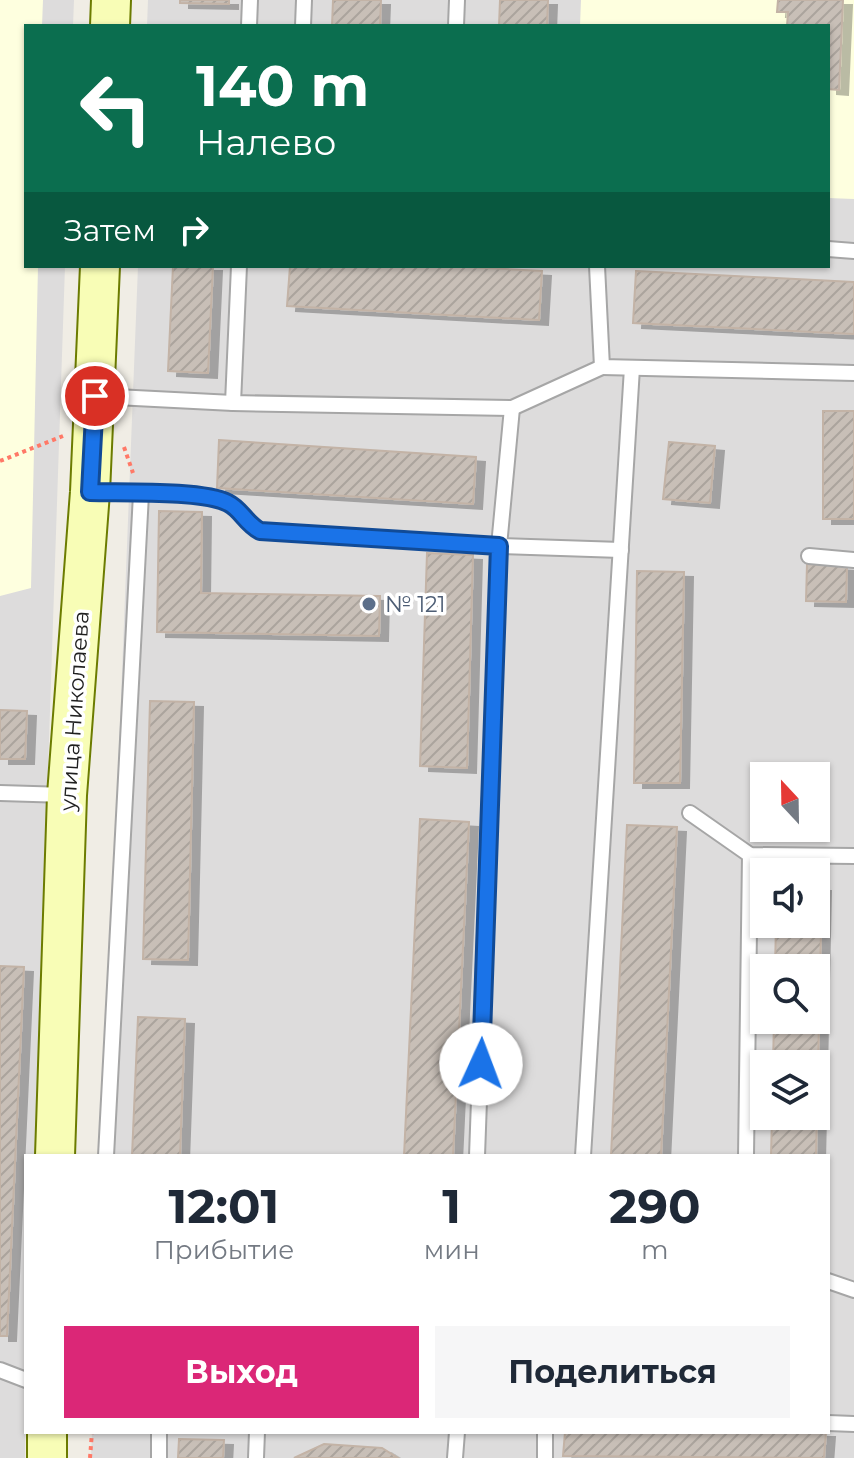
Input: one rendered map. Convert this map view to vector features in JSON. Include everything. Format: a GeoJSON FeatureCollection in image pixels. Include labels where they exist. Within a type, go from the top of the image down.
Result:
{"type":"FeatureCollection","features":[{"type":"Feature","properties":{"kind":"main road"},"geometry":{"type":"LineString","coordinates":[[110,24],[111,0]]}},
{"type":"Feature","properties":{"kind":"main road","name":"улица Николаева"},"geometry":{"type":"LineString","coordinates":[[55,1154],[67,795],[90,492],[100,268]]}},
{"type":"Feature","properties":{"kind":"main road"},"geometry":{"type":"LineString","coordinates":[[47,1434],[47,1458]]}},
{"type":"Feature","properties":{"kind":"lane"},"geometry":{"type":"LineString","coordinates":[[249,24],[250,0]]}},
{"type":"Feature","properties":{"kind":"lane"},"geometry":{"type":"LineString","coordinates":[[303,24],[304,0]]}},
{"type":"Feature","properties":{"kind":"lane"},"geometry":{"type":"LineString","coordinates":[[456,24],[457,0]]}},
{"type":"Feature","properties":{"kind":"lane"},"geometry":{"type":"LineString","coordinates":[[830,249],[854,251]]}},
{"type":"Feature","properties":{"kind":"lane"},"geometry":{"type":"LineString","coordinates":[[233,403],[239,268]]}},
{"type":"Feature","properties":{"kind":"lane"},"geometry":{"type":"LineString","coordinates":[[597,268],[602,367]]}},
{"type":"Feature","properties":{"kind":"lane"},"geometry":{"type":"LineString","coordinates":[[95,396],[233,403],[512,408],[602,367],[854,373]]}},
{"type":"Feature","properties":{"kind":"lane"},"geometry":{"type":"LineString","coordinates":[[583,1154],[632,368]]}},
{"type":"Feature","properties":{"kind":"lane"},"geometry":{"type":"LineString","coordinates":[[477,1154],[499,546],[512,408]]}},
{"type":"Feature","properties":{"kind":"lane"},"geometry":{"type":"LineString","coordinates":[[90,492],[209,496],[230,503],[246,523],[260,531],[499,546],[621,550]]}},
{"type":"Feature","properties":{"kind":"lane"},"geometry":{"type":"LineString","coordinates":[[106,1154],[141,494]]}},
{"type":"Feature","properties":{"kind":"lane"},"geometry":{"type":"LineString","coordinates":[[809,556],[854,560]]}},
{"type":"Feature","properties":{"kind":"lane"},"geometry":{"type":"LineString","coordinates":[[0,793],[67,795]]}},
{"type":"Feature","properties":{"kind":"lane"},"geometry":{"type":"LineString","coordinates":[[690,813],[750,855],[854,856]]}},
{"type":"Feature","properties":{"kind":"lane"},"geometry":{"type":"LineString","coordinates":[[746,1154],[750,855]]}},
{"type":"Feature","properties":{"kind":"lane"},"geometry":{"type":"LineString","coordinates":[[830,1282],[854,1290]]}},
{"type":"Feature","properties":{"kind":"lane"},"geometry":{"type":"LineString","coordinates":[[0,1370],[24,1379]]}},
{"type":"Feature","properties":{"kind":"lane"},"geometry":{"type":"LineString","coordinates":[[830,1423],[854,1424]]}},
{"type":"Feature","properties":{"kind":"lane"},"geometry":{"type":"LineString","coordinates":[[159,1434],[159,1458]]}},
{"type":"Feature","properties":{"kind":"lane"},"geometry":{"type":"LineString","coordinates":[[256,1458],[257,1434]]}},
{"type":"Feature","properties":{"kind":"lane"},"geometry":{"type":"LineString","coordinates":[[455,1458],[457,1434]]}},
{"type":"Feature","properties":{"kind":"lane"},"geometry":{"type":"LineString","coordinates":[[545,1434],[545,1458]]}},
{"type":"Feature","properties":{"kind":"path"},"geometry":{"type":"LineString","coordinates":[[0,461],[69,434]]}},
{"type":"Feature","properties":{"kind":"path"},"geometry":{"type":"LineString","coordinates":[[90,1458],[92,1434]]}},
{"type":"Feature","properties":{"kind":"shaded area"},"geometry":{"type":"Polygon","coordinates":[[[0,0],[74,0],[73,24],[24,24],[24,268],[65,268],[35,1154],[24,1154],[25,1458],[0,1458],[0,0]]]}},
{"type":"Feature","properties":{"kind":"shaded area"},"geometry":{"type":"Polygon","coordinates":[[[0,0],[43,0],[42,24],[24,24],[24,268],[38,268],[31,588],[0,596],[0,0]]]}},
{"type":"Feature","properties":{"kind":"shaded area"},"geometry":{"type":"Polygon","coordinates":[[[148,0],[854,0],[854,1458],[91,1458],[92,1434],[830,1434],[830,1154],[103,1154],[138,268],[830,268],[830,24],[147,24],[148,0]]]}},
{"type":"Feature","properties":{"kind":"shaded area"},"geometry":{"type":"Polygon","coordinates":[[[581,0],[854,0],[854,199],[830,198],[830,24],[580,24],[581,0]]]}},
{"type":"Feature","properties":{"kind":"building"},"geometry":{"type":"Polygon","coordinates":[[[180,0],[229,0],[229,4],[180,3],[180,0]]]}},
{"type":"Feature","properties":{"kind":"building"},"geometry":{"type":"Polygon","coordinates":[[[333,0],[381,0],[380,24],[332,24],[333,0]]]}},
{"type":"Feature","properties":{"kind":"building"},"geometry":{"type":"Polygon","coordinates":[[[500,0],[548,0],[547,24],[499,24],[500,0]]]}},
{"type":"Feature","properties":{"kind":"building"},"geometry":{"type":"Polygon","coordinates":[[[778,0],[843,0],[839,90],[830,89],[830,24],[787,24],[788,12],[777,12],[778,0]]]}},
{"type":"Feature","properties":{"kind":"building"},"geometry":{"type":"Polygon","coordinates":[[[173,268],[213,268],[208,373],[168,371],[173,268]]]}},
{"type":"Feature","properties":{"kind":"building"},"geometry":{"type":"Polygon","coordinates":[[[290,268],[542,271],[539,320],[287,306],[290,268]]]}},
{"type":"Feature","properties":{"kind":"building"},"geometry":{"type":"Polygon","coordinates":[[[636,271],[854,282],[854,334],[633,323],[636,271]]]}},
{"type":"Feature","properties":{"kind":"building"},"geometry":{"type":"Polygon","coordinates":[[[823,411],[854,411],[854,519],[823,519],[823,411]]]}},
{"type":"Feature","properties":{"kind":"building"},"geometry":{"type":"Polygon","coordinates":[[[219,440],[476,457],[473,504],[217,488],[219,440]]]}},
{"type":"Feature","properties":{"kind":"building"},"geometry":{"type":"Polygon","coordinates":[[[669,442],[715,446],[710,503],[663,499],[669,442]]]}},
{"type":"Feature","properties":{"kind":"building"},"geometry":{"type":"Polygon","coordinates":[[[159,511],[202,512],[201,593],[380,596],[379,636],[157,632],[159,511]]]}},
{"type":"Feature","properties":{"kind":"building"},"geometry":{"type":"Polygon","coordinates":[[[427,553],[473,555],[467,768],[420,766],[427,553]]]}},
{"type":"Feature","properties":{"kind":"building"},"geometry":{"type":"Polygon","coordinates":[[[807,564],[847,566],[846,602],[806,601],[807,564]]]}},
{"type":"Feature","properties":{"kind":"building"},"geometry":{"type":"Polygon","coordinates":[[[637,571],[684,572],[680,783],[634,783],[637,571]]]}},
{"type":"Feature","properties":{"kind":"building"},"geometry":{"type":"Polygon","coordinates":[[[150,701],[194,702],[188,960],[143,959],[150,701]]]}},
{"type":"Feature","properties":{"kind":"building"},"geometry":{"type":"Polygon","coordinates":[[[0,710],[27,711],[25,759],[0,759],[0,710]]]}},
{"type":"Feature","properties":{"kind":"building"},"geometry":{"type":"Polygon","coordinates":[[[420,819],[469,822],[453,1154],[404,1154],[420,819]]]}},
{"type":"Feature","properties":{"kind":"building"},"geometry":{"type":"Polygon","coordinates":[[[627,825],[677,827],[661,1154],[611,1154],[627,825]]]}},
{"type":"Feature","properties":{"kind":"building"},"geometry":{"type":"Polygon","coordinates":[[[776,938],[821,938],[820,954],[775,954],[776,938]]]}},
{"type":"Feature","properties":{"kind":"building"},"geometry":{"type":"Polygon","coordinates":[[[0,966],[24,967],[7,1336],[0,1336],[0,966]]]}},
{"type":"Feature","properties":{"kind":"building"},"geometry":{"type":"Polygon","coordinates":[[[138,1017],[185,1019],[180,1154],[132,1154],[138,1017]]]}},
{"type":"Feature","properties":{"kind":"building"},"geometry":{"type":"Polygon","coordinates":[[[774,1034],[819,1034],[818,1050],[773,1050],[774,1034]]]}},
{"type":"Feature","properties":{"kind":"building"},"geometry":{"type":"Polygon","coordinates":[[[772,1130],[817,1130],[816,1154],[771,1154],[772,1130]]]}},
{"type":"Feature","properties":{"kind":"building"},"geometry":{"type":"Polygon","coordinates":[[[565,1434],[826,1434],[824,1458],[563,1456],[565,1434]]]}},
{"type":"Feature","properties":{"kind":"building"},"geometry":{"type":"Polygon","coordinates":[[[179,1439],[224,1440],[223,1458],[178,1458],[179,1439]]]}},
{"type":"Feature","properties":{"kind":"building"},"geometry":{"type":"Polygon","coordinates":[[[324,1444],[382,1448],[398,1458],[294,1458],[324,1444]]]}},
{"type":"Feature","properties":{"kind":"place","name":"№ 121"},"geometry":{"type":"Point","coordinates":[369,604]}},
{"type":"Feature","properties":{"kind":"route"},"geometry":{"type":"LineString","coordinates":[[95,396],[90,492],[209,496],[230,503],[246,523],[260,531],[499,546],[481,1064]]}}]}
